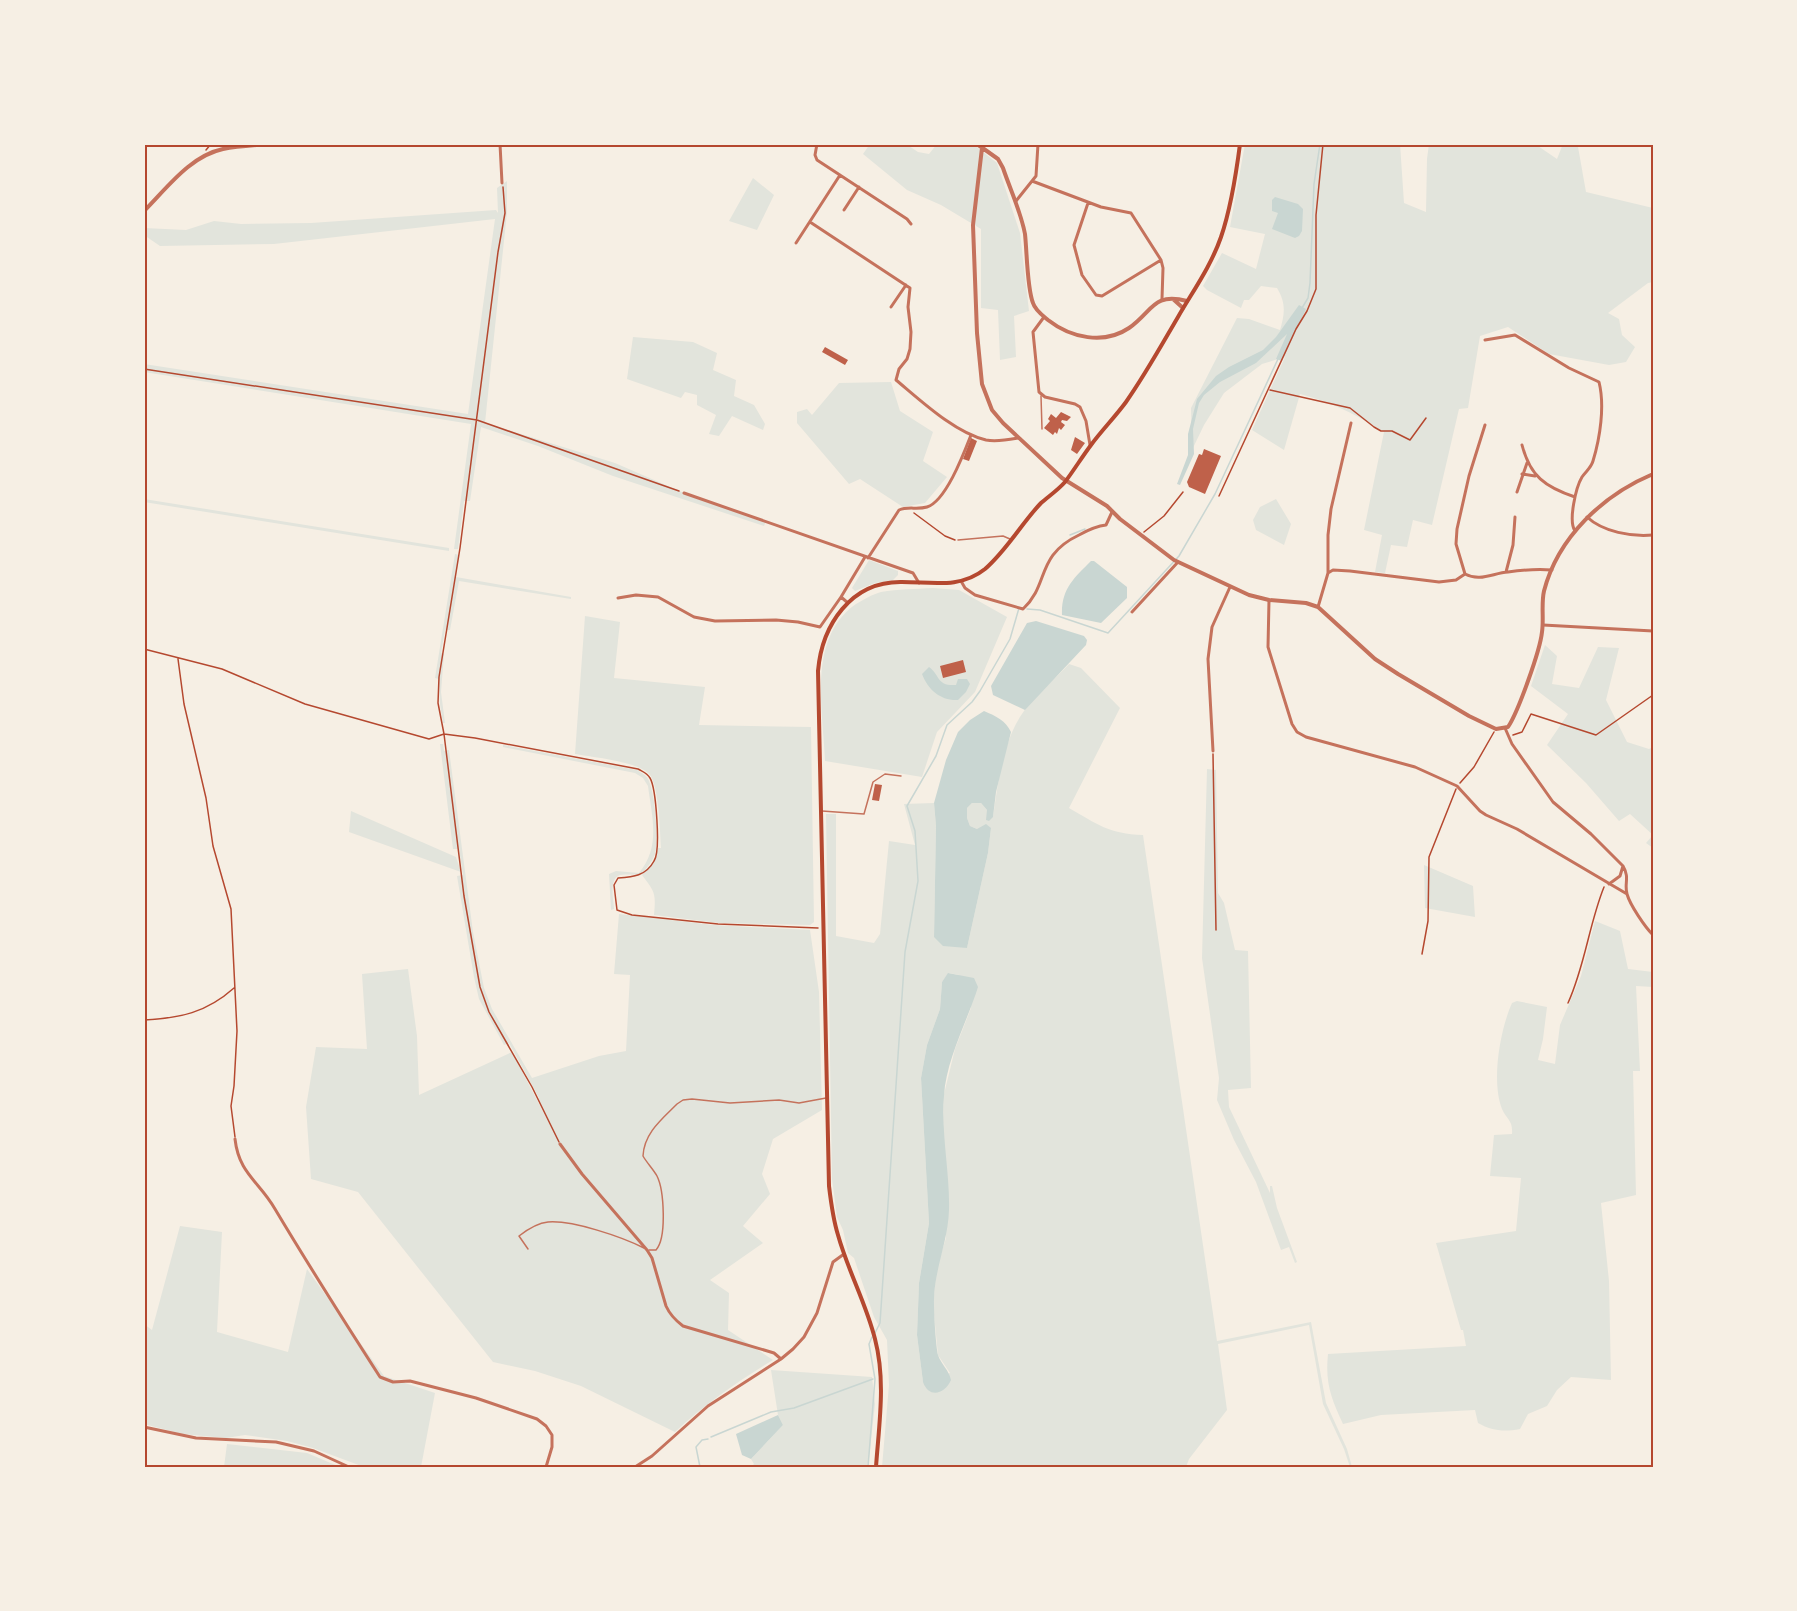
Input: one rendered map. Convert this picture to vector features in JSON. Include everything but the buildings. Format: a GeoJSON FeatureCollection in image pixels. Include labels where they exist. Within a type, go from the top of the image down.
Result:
{"type":"FeatureCollection","features":[{"type":"Feature","properties":{"kind":"main road"},"geometry":{"type":"LineString","coordinates":[[876,1467],[881,1382],[876,1341],[844,1254],[831,1206],[822,928],[819,658],[828,629],[848,603],[868,590],[884,584],[900,582],[944,584],[972,577],[986,568],[1041,504],[1065,481],[1090,445],[1125,404],[1206,271],[1221,239],[1240,144]]}},
{"type":"Feature","properties":{"kind":"street"},"geometry":{"type":"LineString","coordinates":[[144,211],[187,169],[204,156],[223,149],[270,144]]}},
{"type":"Feature","properties":{"kind":"street"},"geometry":{"type":"LineString","coordinates":[[501,144],[502,183]]}},
{"type":"Feature","properties":{"kind":"street"},"geometry":{"type":"LineString","coordinates":[[817,144],[816,158],[907,219],[911,224]]}},
{"type":"Feature","properties":{"kind":"street"},"geometry":{"type":"LineString","coordinates":[[977,144],[998,159],[1003,168],[1024,231],[1033,304],[1054,325],[1076,335],[1090,338],[1113,336],[1131,327],[1162,299],[1173,298],[1187,301]]}},
{"type":"Feature","properties":{"kind":"street"},"geometry":{"type":"LineString","coordinates":[[1015,202],[1032,182],[1037,171],[1038,144]]}},
{"type":"Feature","properties":{"kind":"street"},"geometry":{"type":"LineString","coordinates":[[982,148],[973,225],[976,333],[980,375],[993,410],[1018,438],[1065,481],[1107,506],[1176,561],[1230,587],[1269,600],[1306,603],[1318,607],[1369,653],[1458,711],[1496,729],[1505,728],[1510,724],[1540,645],[1544,592],[1552,570],[1575,531],[1587,517],[1613,496],[1653,474]]}},
{"type":"Feature","properties":{"kind":"street"},"geometry":{"type":"LineString","coordinates":[[796,243],[840,175]]}},
{"type":"Feature","properties":{"kind":"street"},"geometry":{"type":"LineString","coordinates":[[1032,182],[1088,203],[1131,213],[1161,260],[1162,299]]}},
{"type":"Feature","properties":{"kind":"street"},"geometry":{"type":"LineString","coordinates":[[844,210],[859,187]]}},
{"type":"Feature","properties":{"kind":"street"},"geometry":{"type":"LineString","coordinates":[[1088,203],[1074,245],[1082,275],[1096,295],[1102,296],[1161,260]]}},
{"type":"Feature","properties":{"kind":"street"},"geometry":{"type":"LineString","coordinates":[[810,222],[907,285]]}},
{"type":"Feature","properties":{"kind":"street"},"geometry":{"type":"LineString","coordinates":[[907,285],[910,349],[896,380],[927,407],[971,435],[996,441],[1018,438]]}},
{"type":"Feature","properties":{"kind":"street"},"geometry":{"type":"LineString","coordinates":[[891,307],[907,285]]}},
{"type":"Feature","properties":{"kind":"street"},"geometry":{"type":"LineString","coordinates":[[1173,298],[1183,308]]}},
{"type":"Feature","properties":{"kind":"street"},"geometry":{"type":"LineString","coordinates":[[1044,317],[1033,332],[1038,388],[1041,395],[1080,407],[1086,421],[1090,445]]}},
{"type":"Feature","properties":{"kind":"street"},"geometry":{"type":"LineString","coordinates":[[1485,339],[1515,335],[1569,368],[1599,382],[1602,399],[1594,455],[1590,467],[1578,485],[1572,525],[1575,531]]}},
{"type":"Feature","properties":{"kind":"street"},"geometry":{"type":"LineString","coordinates":[[1318,607],[1329,573],[1328,535],[1331,509],[1351,423]]}},
{"type":"Feature","properties":{"kind":"street"},"geometry":{"type":"LineString","coordinates":[[1485,425],[1469,476],[1457,529],[1456,544],[1465,573],[1471,577],[1482,578],[1506,572],[1552,570]]}},
{"type":"Feature","properties":{"kind":"street"},"geometry":{"type":"LineString","coordinates":[[618,598],[636,595],[658,597],[694,617],[714,621],[776,620],[820,627],[897,512],[901,509],[925,508],[938,499],[957,468],[971,435]]}},
{"type":"Feature","properties":{"kind":"street"},"geometry":{"type":"LineString","coordinates":[[1522,445],[1527,463],[1537,477],[1552,488],[1575,497]]}},
{"type":"Feature","properties":{"kind":"street"},"geometry":{"type":"LineString","coordinates":[[1517,492],[1527,463]]}},
{"type":"Feature","properties":{"kind":"street"},"geometry":{"type":"LineString","coordinates":[[1522,474],[1537,477]]}},
{"type":"Feature","properties":{"kind":"street"},"geometry":{"type":"LineString","coordinates":[[684,493],[913,573],[919,583]]}},
{"type":"Feature","properties":{"kind":"street"},"geometry":{"type":"LineString","coordinates":[[961,581],[965,588],[975,595],[1024,608],[1057,548],[1097,526],[1106,525],[1112,512]]}},
{"type":"Feature","properties":{"kind":"street"},"geometry":{"type":"LineString","coordinates":[[1506,572],[1513,545],[1515,517]]}},
{"type":"Feature","properties":{"kind":"street"},"geometry":{"type":"LineString","coordinates":[[1587,517],[1595,524],[1628,534],[1653,535]]}},
{"type":"Feature","properties":{"kind":"street"},"geometry":{"type":"LineString","coordinates":[[1132,612],[1176,561]]}},
{"type":"Feature","properties":{"kind":"street"},"geometry":{"type":"LineString","coordinates":[[1329,573],[1333,570],[1350,571],[1439,582],[1456,580],[1465,573]]}},
{"type":"Feature","properties":{"kind":"street"},"geometry":{"type":"LineString","coordinates":[[1213,751],[1208,659],[1212,627],[1230,587]]}},
{"type":"Feature","properties":{"kind":"street"},"geometry":{"type":"LineString","coordinates":[[841,597],[848,603]]}},
{"type":"Feature","properties":{"kind":"street"},"geometry":{"type":"LineString","coordinates":[[1269,600],[1268,647],[1292,724],[1298,732],[1306,737],[1415,767],[1457,786],[1486,815],[1516,829],[1627,894],[1645,926],[1653,935]]}},
{"type":"Feature","properties":{"kind":"street"},"geometry":{"type":"LineString","coordinates":[[1543,625],[1653,631]]}},
{"type":"Feature","properties":{"kind":"street"},"geometry":{"type":"LineString","coordinates":[[1505,728],[1512,744],[1553,802],[1591,834],[1623,866],[1628,879],[1627,894]]}},
{"type":"Feature","properties":{"kind":"street"},"geometry":{"type":"LineString","coordinates":[[1608,883],[1620,876],[1623,866]]}},
{"type":"Feature","properties":{"kind":"street"},"geometry":{"type":"LineString","coordinates":[[235,1139],[245,1172],[274,1207],[291,1238],[380,1377],[393,1382],[410,1381],[476,1398],[537,1419],[552,1435],[552,1447],[546,1467]]}},
{"type":"Feature","properties":{"kind":"street"},"geometry":{"type":"LineString","coordinates":[[560,1144],[582,1174],[648,1250],[666,1306],[675,1320],[683,1326],[774,1353],[781,1359]]}},
{"type":"Feature","properties":{"kind":"street"},"geometry":{"type":"LineString","coordinates":[[634,1467],[652,1456],[708,1406],[781,1359],[804,1337],[824,1294],[833,1262],[844,1254]]}},
{"type":"Feature","properties":{"kind":"street"},"geometry":{"type":"LineString","coordinates":[[144,1427],[196,1438],[276,1442],[314,1451],[349,1467]]}},
{"type":"Feature","properties":{"kind":"lane"},"geometry":{"type":"LineString","coordinates":[[1041,395],[1042,429]]}},
{"type":"Feature","properties":{"kind":"lane"},"geometry":{"type":"LineString","coordinates":[[958,540],[1003,536],[1011,540]]}},
{"type":"Feature","properties":{"kind":"lane"},"geometry":{"type":"LineString","coordinates":[[820,811],[864,814],[873,782],[885,774],[901,776]]}},
{"type":"Feature","properties":{"kind":"lane"},"geometry":{"type":"LineString","coordinates":[[528,1249],[519,1236],[532,1227],[550,1222],[581,1227],[648,1250],[656,1250],[663,1239],[664,1226],[658,1178],[643,1156],[645,1142],[648,1135],[682,1100],[730,1103],[779,1100],[799,1103],[826,1098]]}},
{"type":"Feature","properties":{"kind":"path"},"geometry":{"type":"LineString","coordinates":[[1219,496],[1316,289],[1316,215],[1323,144]]}},
{"type":"Feature","properties":{"kind":"path"},"geometry":{"type":"LineString","coordinates":[[502,183],[505,213],[459,555],[439,677],[438,702],[464,896],[480,987],[489,1012],[532,1087],[560,1144]]}},
{"type":"Feature","properties":{"kind":"path"},"geometry":{"type":"LineString","coordinates":[[144,369],[477,420],[684,493]]}},
{"type":"Feature","properties":{"kind":"path"},"geometry":{"type":"LineString","coordinates":[[1269,390],[1350,408],[1381,431],[1392,431],[1410,440],[1426,418]]}},
{"type":"Feature","properties":{"kind":"path"},"geometry":{"type":"LineString","coordinates":[[1141,534],[1164,516],[1183,492]]}},
{"type":"Feature","properties":{"kind":"path"},"geometry":{"type":"LineString","coordinates":[[909,508],[945,536],[958,540]]}},
{"type":"Feature","properties":{"kind":"path"},"geometry":{"type":"LineString","coordinates":[[144,650],[222,669],[290,699],[429,739],[444,734],[626,766],[647,774],[653,786],[658,848],[654,861],[642,874],[636,877],[618,878],[614,885],[617,910],[632,915],[718,924],[822,928]]}},
{"type":"Feature","properties":{"kind":"path"},"geometry":{"type":"LineString","coordinates":[[178,658],[184,704],[206,798],[213,846],[231,909],[237,1031],[231,1106],[235,1139]]}},
{"type":"Feature","properties":{"kind":"path"},"geometry":{"type":"LineString","coordinates":[[1509,736],[1522,732],[1531,714],[1596,735],[1653,695]]}},
{"type":"Feature","properties":{"kind":"path"},"geometry":{"type":"LineString","coordinates":[[1422,954],[1428,921],[1429,857],[1457,786],[1474,767],[1496,729]]}},
{"type":"Feature","properties":{"kind":"path"},"geometry":{"type":"LineString","coordinates":[[1213,751],[1216,930]]}},
{"type":"Feature","properties":{"kind":"path"},"geometry":{"type":"LineString","coordinates":[[1568,1003],[1578,978],[1598,903],[1608,883]]}},
{"type":"Feature","properties":{"kind":"path"},"geometry":{"type":"LineString","coordinates":[[144,1020],[169,1019],[199,1012],[235,988]]}},
{"type":"Feature","properties":{"kind":"shaded area"},"geometry":{"type":"Polygon","coordinates":[[[870,144],[906,144],[918,152],[929,154],[937,144],[973,144],[997,163],[1020,233],[1029,311],[1014,316],[1016,357],[1000,360],[998,310],[981,308],[981,229],[941,205],[907,190],[863,154],[870,144]]]}},
{"type":"Feature","properties":{"kind":"shaded area"},"geometry":{"type":"Polygon","coordinates":[[[1245,144],[1400,144],[1404,203],[1426,212],[1429,144],[1535,144],[1557,159],[1563,144],[1584,144],[1578,147],[1586,192],[1653,208],[1653,282],[1648,283],[1608,313],[1619,319],[1622,335],[1635,347],[1626,362],[1609,365],[1549,354],[1508,327],[1480,336],[1468,408],[1459,409],[1432,525],[1413,520],[1407,547],[1391,545],[1385,573],[1375,572],[1382,535],[1364,530],[1384,432],[1344,410],[1300,394],[1284,450],[1252,430],[1285,357],[1262,364],[1224,393],[1192,450],[1191,408],[1237,318],[1249,319],[1280,330],[1283,318],[1283,303],[1277,288],[1261,286],[1249,300],[1244,300],[1241,308],[1203,286],[1222,253],[1256,269],[1265,234],[1230,227],[1245,144]]]}},
{"type":"Feature","properties":{"kind":"shaded area"},"geometry":{"type":"Polygon","coordinates":[[[753,178],[774,195],[757,230],[729,221],[753,178]]]}},
{"type":"Feature","properties":{"kind":"shaded area"},"geometry":{"type":"Polygon","coordinates":[[[507,181],[507,212],[485,423],[615,463],[684,493],[766,521],[764,526],[613,476],[538,446],[481,427],[470,501],[464,501],[458,549],[454,549],[471,424],[144,372],[144,364],[468,414],[495,219],[274,244],[160,246],[144,235],[144,228],[186,230],[214,221],[241,224],[311,223],[496,210],[498,213],[497,188],[507,181]]]}},
{"type":"Feature","properties":{"kind":"shaded area"},"geometry":{"type":"Polygon","coordinates":[[[1275,197],[1298,204],[1303,209],[1302,231],[1299,236],[1295,238],[1272,229],[1278,213],[1272,211],[1272,200],[1275,197]]]}},
{"type":"Feature","properties":{"kind":"shaded area"},"geometry":{"type":"Polygon","coordinates":[[[1299,305],[1306,309],[1282,361],[1276,359],[1287,334],[1256,363],[1220,382],[1204,395],[1199,403],[1193,429],[1194,454],[1180,485],[1177,484],[1188,455],[1188,434],[1197,399],[1216,376],[1263,350],[1276,337],[1299,305]]]}},
{"type":"Feature","properties":{"kind":"shaded area"},"geometry":{"type":"Polygon","coordinates":[[[633,337],[693,342],[717,353],[713,370],[736,380],[734,396],[754,405],[765,424],[763,430],[732,416],[719,436],[709,434],[716,415],[697,405],[697,395],[685,392],[681,398],[627,379],[633,337]]]}},
{"type":"Feature","properties":{"kind":"shaded area"},"geometry":{"type":"Polygon","coordinates":[[[891,382],[900,411],[933,432],[923,461],[947,477],[925,503],[903,507],[860,479],[849,484],[797,423],[797,412],[807,409],[812,415],[839,383],[891,382]]]}},
{"type":"Feature","properties":{"kind":"shaded area"},"geometry":{"type":"Polygon","coordinates":[[[144,499],[449,548],[449,551],[144,502],[144,499]]]}},
{"type":"Feature","properties":{"kind":"shaded area"},"geometry":{"type":"Polygon","coordinates":[[[1276,499],[1291,524],[1284,545],[1256,530],[1253,520],[1260,507],[1276,499]]]}},
{"type":"Feature","properties":{"kind":"shaded area"},"geometry":{"type":"Polygon","coordinates":[[[455,554],[459,555],[456,577],[571,597],[571,599],[459,581],[450,630],[445,630],[441,653],[444,654],[441,692],[445,723],[443,723],[439,679],[435,678],[455,554]]]}},
{"type":"Feature","properties":{"kind":"shaded area"},"geometry":{"type":"Polygon","coordinates":[[[869,560],[898,571],[898,575],[893,580],[875,583],[855,591],[852,588],[869,560]]]}},
{"type":"Feature","properties":{"kind":"shaded area"},"geometry":{"type":"Polygon","coordinates":[[[1091,561],[1127,587],[1127,598],[1101,623],[1062,615],[1066,591],[1091,561]]]}},
{"type":"Feature","properties":{"kind":"shaded area"},"geometry":{"type":"Polygon","coordinates":[[[933,588],[959,590],[1007,617],[975,692],[937,732],[922,777],[825,761],[821,676],[830,636],[841,618],[856,604],[878,593],[933,588]]]}},
{"type":"Feature","properties":{"kind":"shaded area"},"geometry":{"type":"Polygon","coordinates":[[[585,616],[620,622],[614,678],[705,687],[699,725],[811,727],[814,922],[810,925],[719,923],[654,915],[654,893],[642,875],[654,861],[658,848],[661,848],[659,810],[653,781],[645,770],[637,767],[575,754],[585,616]]]}},
{"type":"Feature","properties":{"kind":"shaded area"},"geometry":{"type":"Polygon","coordinates":[[[1036,621],[1084,636],[1087,640],[1086,645],[1025,710],[993,695],[991,686],[1027,623],[1036,621]]]}},
{"type":"Feature","properties":{"kind":"shaded area"},"geometry":{"type":"Polygon","coordinates":[[[1545,645],[1557,656],[1552,684],[1579,688],[1598,647],[1619,648],[1606,700],[1627,742],[1649,749],[1653,747],[1653,835],[1630,814],[1619,821],[1586,783],[1547,745],[1568,714],[1531,686],[1545,645]]]}},
{"type":"Feature","properties":{"kind":"shaded area"},"geometry":{"type":"Polygon","coordinates":[[[1069,664],[1081,668],[1120,708],[1069,808],[1112,830],[1143,835],[1217,1341],[1311,1322],[1326,1403],[1347,1449],[1352,1467],[1350,1467],[1323,1404],[1309,1325],[1218,1344],[1227,1410],[1189,1459],[1186,1467],[882,1467],[889,1385],[887,1340],[874,1317],[854,1258],[848,1253],[843,1230],[837,1217],[832,1179],[826,814],[836,814],[836,936],[874,943],[880,934],[889,841],[915,845],[904,804],[934,803],[936,826],[934,936],[967,948],[988,853],[991,828],[977,829],[970,826],[967,808],[972,803],[981,803],[987,810],[988,816],[993,817],[1002,762],[1017,722],[1034,699],[1069,664]],[[949,973],[942,982],[940,1009],[927,1045],[921,1078],[929,1223],[919,1283],[917,1335],[923,1382],[950,1373],[938,1355],[933,1304],[937,1267],[946,1238],[944,1094],[955,1049],[971,1008],[959,975],[949,973]]]}},
{"type":"Feature","properties":{"kind":"shaded area"},"geometry":{"type":"Polygon","coordinates":[[[929,667],[945,684],[956,685],[958,679],[967,679],[970,684],[966,692],[958,700],[946,699],[936,693],[922,674],[929,667]]]}},
{"type":"Feature","properties":{"kind":"shaded area"},"geometry":{"type":"Polygon","coordinates":[[[984,711],[1000,719],[1011,732],[996,792],[993,817],[989,821],[986,820],[987,810],[981,803],[972,803],[967,808],[970,826],[977,829],[986,824],[991,828],[988,853],[967,948],[943,946],[934,937],[936,826],[934,803],[946,760],[958,732],[984,711]]]}},
{"type":"Feature","properties":{"kind":"shaded area"},"geometry":{"type":"Polygon","coordinates":[[[440,744],[443,744],[444,751],[449,750],[473,932],[484,988],[492,1009],[532,1078],[599,1056],[626,1051],[630,975],[614,974],[619,914],[713,925],[810,930],[819,992],[822,1110],[773,1139],[762,1174],[770,1194],[743,1226],[763,1243],[710,1280],[729,1293],[728,1330],[773,1360],[722,1393],[675,1432],[581,1386],[535,1371],[493,1362],[358,1192],[311,1179],[306,1107],[316,1047],[367,1049],[362,974],[408,969],[417,1036],[419,1095],[512,1052],[553,1131],[539,1098],[509,1043],[504,1045],[479,999],[457,876],[463,875],[459,849],[453,849],[440,744]]]}},
{"type":"Feature","properties":{"kind":"shaded area"},"geometry":{"type":"Polygon","coordinates":[[[503,745],[637,770],[648,779],[656,816],[655,854],[641,874],[616,877],[613,885],[614,909],[611,910],[609,874],[616,871],[639,873],[646,863],[653,842],[653,820],[648,786],[643,778],[635,773],[503,747],[503,745]]]}},
{"type":"Feature","properties":{"kind":"shaded area"},"geometry":{"type":"Polygon","coordinates":[[[1207,769],[1216,770],[1218,893],[1224,903],[1235,950],[1248,951],[1251,1088],[1228,1090],[1229,1107],[1270,1193],[1270,1186],[1272,1186],[1277,1208],[1297,1262],[1295,1263],[1289,1247],[1281,1250],[1256,1182],[1234,1140],[1217,1100],[1219,1078],[1202,958],[1207,769]]]}},
{"type":"Feature","properties":{"kind":"shaded area"},"geometry":{"type":"Polygon","coordinates":[[[351,811],[456,857],[461,872],[349,832],[351,811]]]}},
{"type":"Feature","properties":{"kind":"shaded area"},"geometry":{"type":"Polygon","coordinates":[[[1653,835],[1653,848],[1646,843],[1653,835]]]}},
{"type":"Feature","properties":{"kind":"shaded area"},"geometry":{"type":"Polygon","coordinates":[[[1424,865],[1473,886],[1475,917],[1425,908],[1424,865]]]}},
{"type":"Feature","properties":{"kind":"shaded area"},"geometry":{"type":"Polygon","coordinates":[[[1595,921],[1620,931],[1628,969],[1653,972],[1653,987],[1636,986],[1640,1071],[1633,1071],[1636,1195],[1601,1203],[1609,1281],[1611,1380],[1571,1377],[1557,1390],[1547,1406],[1528,1414],[1520,1429],[1498,1430],[1483,1426],[1478,1423],[1475,1410],[1381,1415],[1343,1424],[1330,1390],[1327,1374],[1328,1354],[1466,1346],[1436,1243],[1516,1231],[1521,1178],[1490,1176],[1494,1135],[1512,1134],[1511,1123],[1502,1109],[1497,1084],[1498,1056],[1504,1027],[1512,1003],[1517,1001],[1547,1007],[1538,1060],[1555,1064],[1560,1025],[1581,976],[1595,921]]]}},
{"type":"Feature","properties":{"kind":"shaded area"},"geometry":{"type":"Polygon","coordinates":[[[948,973],[974,978],[978,987],[953,1055],[944,1096],[949,1210],[934,1293],[934,1310],[938,1355],[951,1380],[945,1389],[933,1393],[923,1382],[917,1335],[919,1283],[929,1223],[921,1078],[927,1045],[940,1009],[942,982],[948,973]]]}},
{"type":"Feature","properties":{"kind":"shaded area"},"geometry":{"type":"Polygon","coordinates":[[[180,1226],[222,1232],[217,1332],[288,1352],[307,1269],[384,1376],[435,1393],[421,1467],[364,1467],[287,1441],[245,1435],[226,1438],[182,1434],[144,1424],[144,1324],[152,1330],[180,1226]]]}},
{"type":"Feature","properties":{"kind":"shaded area"},"geometry":{"type":"Polygon","coordinates":[[[771,1370],[872,1377],[875,1404],[868,1467],[751,1467],[754,1464],[751,1459],[783,1425],[778,1415],[771,1370]]]}},
{"type":"Feature","properties":{"kind":"shaded area"},"geometry":{"type":"Polygon","coordinates":[[[778,1415],[783,1425],[751,1459],[742,1455],[736,1434],[778,1415]]]}},
{"type":"Feature","properties":{"kind":"shaded area"},"geometry":{"type":"Polygon","coordinates":[[[227,1444],[307,1453],[340,1467],[224,1467],[227,1444]]]}},
{"type":"Feature","properties":{"kind":"waterway"},"geometry":{"type":"LineString","coordinates":[[1302,308],[1308,298],[1310,283],[1314,184],[1320,144]]}},
{"type":"Feature","properties":{"kind":"waterway"},"geometry":{"type":"LineString","coordinates":[[1027,609],[1040,610],[1108,633],[1179,556],[1215,494],[1278,359]]}},
{"type":"Feature","properties":{"kind":"waterway"},"geometry":{"type":"LineString","coordinates":[[1070,535],[1085,529]]}},
{"type":"Feature","properties":{"kind":"waterway"},"geometry":{"type":"LineString","coordinates":[[875,1333],[880,1323],[905,952],[918,881],[915,831],[907,806],[936,756],[947,725],[972,702],[1010,639],[1019,608]]}},
{"type":"Feature","properties":{"kind":"waterway"},"geometry":{"type":"LineString","coordinates":[[868,1467],[875,1379],[869,1344],[872,1337]]}},
{"type":"Feature","properties":{"kind":"waterway"},"geometry":{"type":"LineString","coordinates":[[711,1437],[771,1412],[794,1408],[873,1379]]}},
{"type":"Feature","properties":{"kind":"waterway"},"geometry":{"type":"LineString","coordinates":[[700,1467],[696,1447],[702,1440],[708,1439]]}}]}
